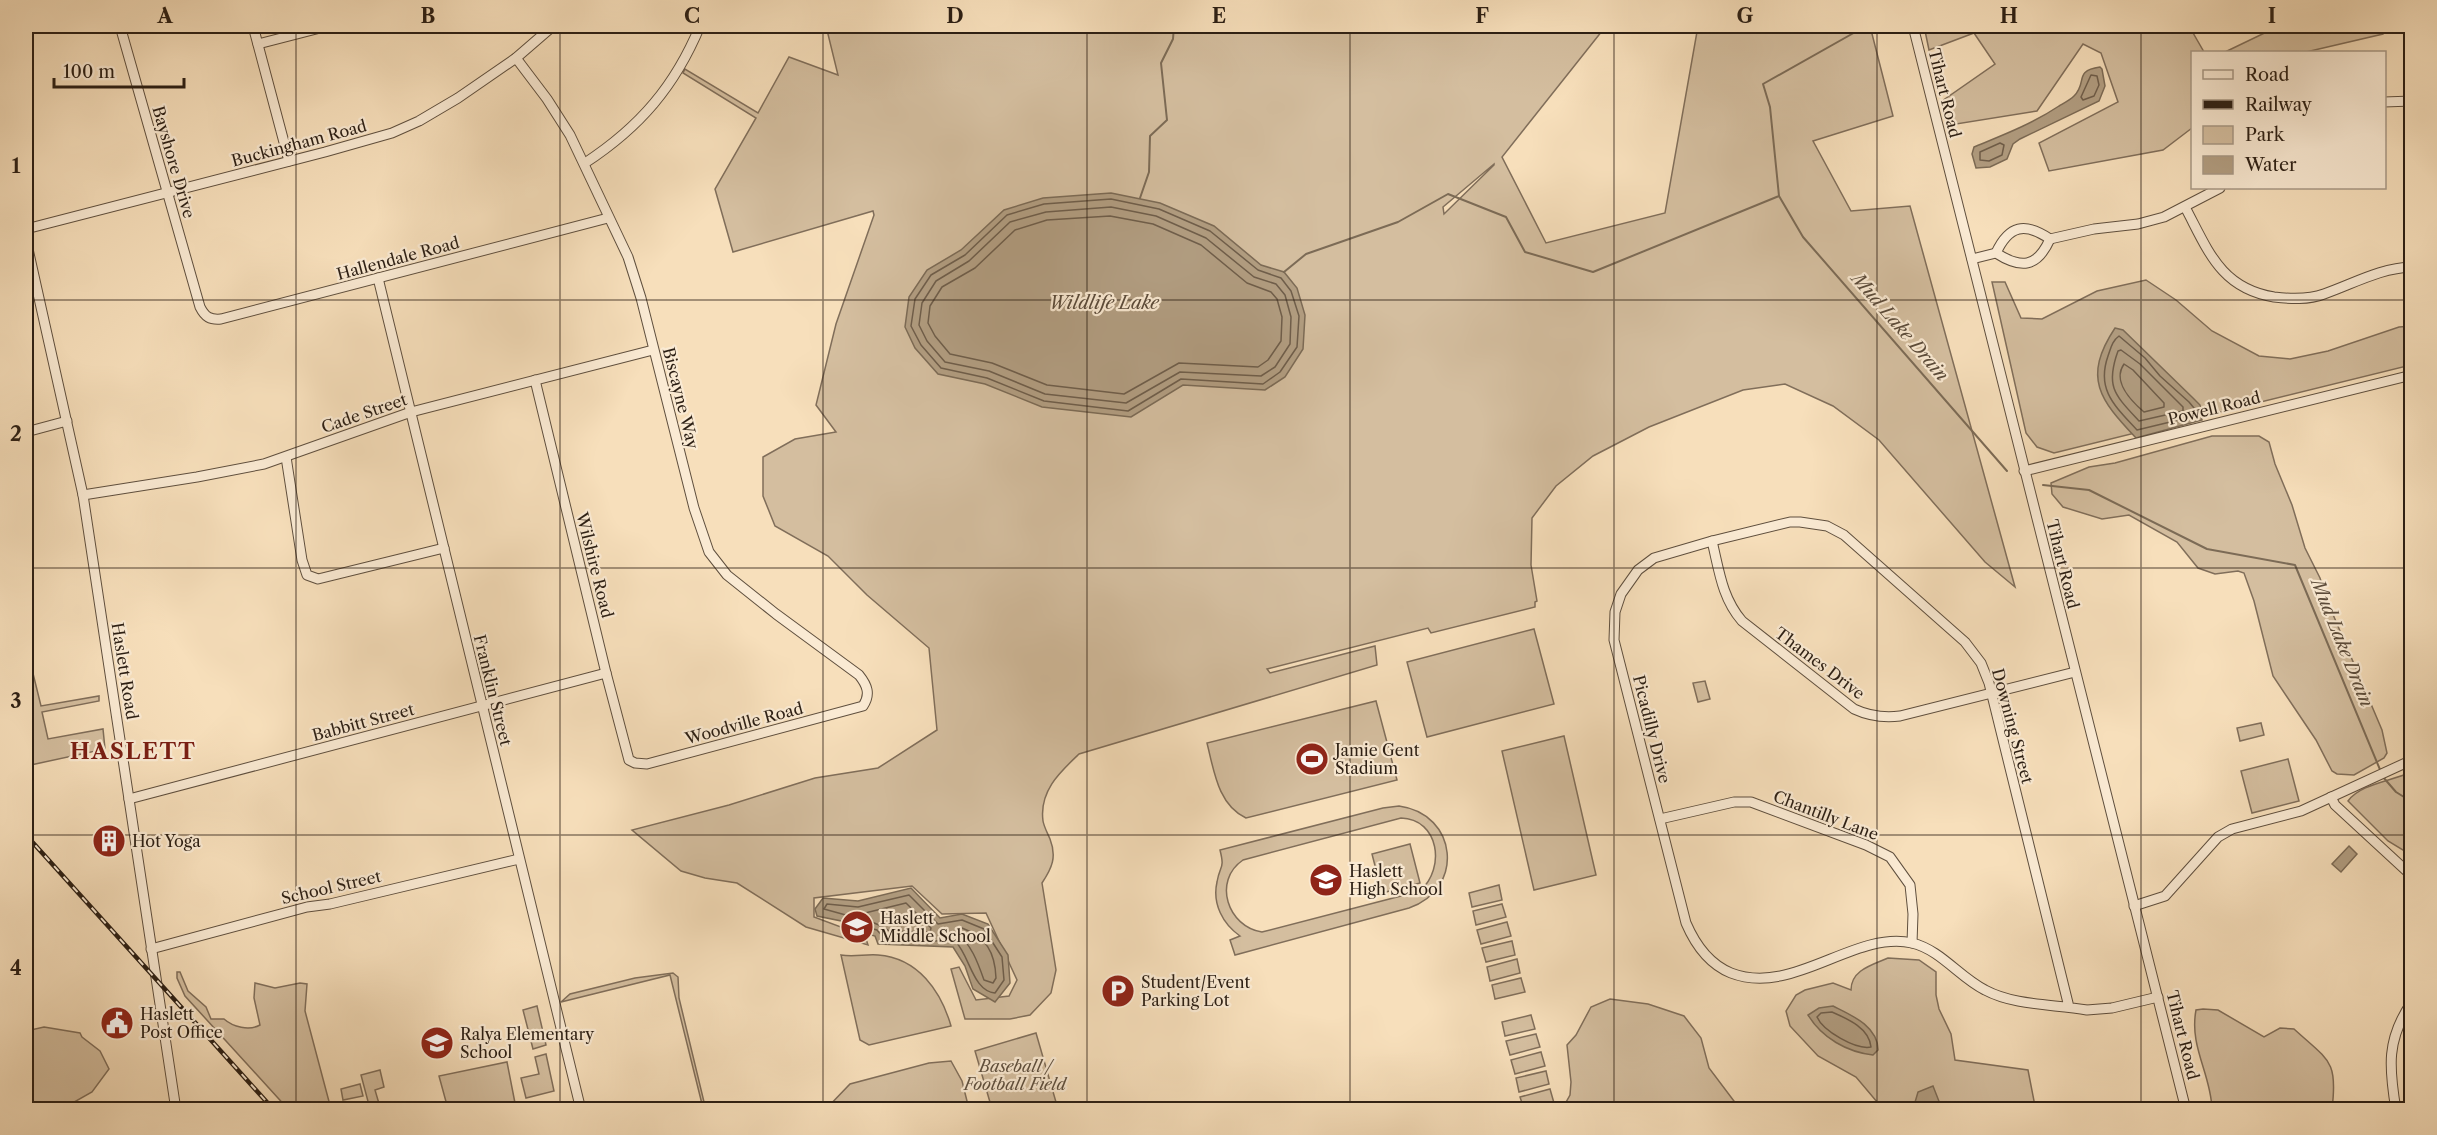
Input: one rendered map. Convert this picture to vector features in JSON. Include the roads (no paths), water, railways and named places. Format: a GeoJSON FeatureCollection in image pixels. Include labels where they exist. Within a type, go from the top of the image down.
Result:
{"type":"FeatureCollection","features":[{"type":"Feature","properties":{"kind":"street","name":"Bayshore Drive"},"geometry":{"type":"LineString","coordinates":[[120,26],[200,307]]}},
{"type":"Feature","properties":{"kind":"street"},"geometry":{"type":"LineString","coordinates":[[253,26],[289,161]]}},
{"type":"Feature","properties":{"kind":"street"},"geometry":{"type":"LineString","coordinates":[[258,44],[328,26]]}},
{"type":"Feature","properties":{"kind":"street","name":"Buckingham Road"},"geometry":{"type":"LineString","coordinates":[[26,229],[168,194],[375,138],[406,127],[458,98],[516,58],[553,26]]}},
{"type":"Feature","properties":{"kind":"street"},"geometry":{"type":"LineString","coordinates":[[585,163],[622,136],[656,103],[687,55],[700,26]]}},
{"type":"Feature","properties":{"kind":"street","name":"Tihart Road"},"geometry":{"type":"LineString","coordinates":[[1913,26],[2186,1110]]}},
{"type":"Feature","properties":{"kind":"street","name":"Biscayne Way"},"geometry":{"type":"LineString","coordinates":[[516,58],[548,99],[585,163],[634,273],[694,508],[705,544],[713,559],[727,575],[776,614],[859,675],[866,686],[867,700]]}},
{"type":"Feature","properties":{"kind":"street"},"geometry":{"type":"LineString","coordinates":[[2386,102],[2412,100]]}},
{"type":"Feature","properties":{"kind":"street"},"geometry":{"type":"LineString","coordinates":[[1996,253],[2006,235],[2016,230],[2032,228],[2050,239],[2094,229],[2138,224],[2164,217],[2218,189]]}},
{"type":"Feature","properties":{"kind":"street"},"geometry":{"type":"LineString","coordinates":[[2185,207],[2217,264],[2236,285],[2264,295],[2304,299],[2324,295],[2368,275],[2412,267]]}},
{"type":"Feature","properties":{"kind":"street","name":"Hallendale Road"},"geometry":{"type":"LineString","coordinates":[[200,307],[207,317],[221,319],[608,218]]}},
{"type":"Feature","properties":{"kind":"street"},"geometry":{"type":"LineString","coordinates":[[1972,259],[1996,253],[2015,264],[2027,263],[2038,258],[2050,239]]}},
{"type":"Feature","properties":{"kind":"street","name":"Haslett Road"},"geometry":{"type":"LineString","coordinates":[[26,240],[30,278],[67,421],[83,495],[176,1110]]}},
{"type":"Feature","properties":{"kind":"street","name":"Franklin Street"},"geometry":{"type":"LineString","coordinates":[[378,278],[581,1110]]}},
{"type":"Feature","properties":{"kind":"street","name":"Cade Street"},"geometry":{"type":"LineString","coordinates":[[83,495],[242,470],[286,457],[411,412],[653,350]]}},
{"type":"Feature","properties":{"kind":"street","name":"Powell Road"},"geometry":{"type":"LineString","coordinates":[[2024,471],[2412,375]]}},
{"type":"Feature","properties":{"kind":"street","name":"Wilshire Road"},"geometry":{"type":"LineString","coordinates":[[535,380],[627,756]]}},
{"type":"Feature","properties":{"kind":"street"},"geometry":{"type":"LineString","coordinates":[[26,432],[67,421]]}},
{"type":"Feature","properties":{"kind":"street"},"geometry":{"type":"LineString","coordinates":[[286,457],[303,567],[308,575],[318,579],[444,548]]}},
{"type":"Feature","properties":{"kind":"street","name":"Downing Street"},"geometry":{"type":"LineString","coordinates":[[1712,541],[1791,522],[1818,524],[1844,534],[1971,648],[1981,663],[1992,693],[2069,1007]]}},
{"type":"Feature","properties":{"kind":"street","name":"Thames Drive"},"geometry":{"type":"LineString","coordinates":[[1712,541],[1723,589],[1731,607],[1742,621],[1854,709],[1876,717],[1900,716],[2074,672]]}},
{"type":"Feature","properties":{"kind":"street","name":"Picadilly Drive"},"geometry":{"type":"LineString","coordinates":[[1712,541],[1663,554],[1646,564],[1625,586],[1615,612],[1614,640],[1686,923],[1700,948],[1719,967],[1746,977],[1777,978],[1882,943],[1912,943]]}},
{"type":"Feature","properties":{"kind":"street","name":"Babbitt Street"},"geometry":{"type":"LineString","coordinates":[[129,799],[606,674]]}},
{"type":"Feature","properties":{"kind":"street","name":"Woodville Road"},"geometry":{"type":"LineString","coordinates":[[627,756],[635,763],[647,764],[859,708],[864,706],[867,700]]}},
{"type":"Feature","properties":{"kind":"street"},"geometry":{"type":"LineString","coordinates":[[2134,906],[2162,899],[2218,837],[2232,829],[2301,811],[2412,760]]}},
{"type":"Feature","properties":{"kind":"street"},"geometry":{"type":"LineString","coordinates":[[2331,797],[2335,805],[2412,876]]}},
{"type":"Feature","properties":{"kind":"street","name":"Chantilly Lane"},"geometry":{"type":"LineString","coordinates":[[1660,819],[1726,803],[1751,802],[1866,845],[1890,857],[1910,885],[1913,905],[1912,943]]}},
{"type":"Feature","properties":{"kind":"street","name":"School Street"},"geometry":{"type":"LineString","coordinates":[[151,949],[307,907],[330,904],[519,859]]}},
{"type":"Feature","properties":{"kind":"street"},"geometry":{"type":"LineString","coordinates":[[1912,943],[1944,959],[1973,984],[2006,999],[2105,1009],[2157,997]]}},
{"type":"Feature","properties":{"kind":"street"},"geometry":{"type":"LineString","coordinates":[[2396,1110],[2390,1073],[2391,1052],[2400,1022],[2412,1002]]}},
{"type":"Feature","properties":{"kind":"water"},"geometry":{"type":"Polygon","coordinates":[[[2100,67],[2105,86],[2099,101],[2020,139],[2013,144],[2007,159],[1990,167],[1976,168],[1972,154],[1974,147],[2028,124],[2067,101],[2078,91],[2084,74],[2100,67]]]}},
{"type":"Feature","properties":{"kind":"water","name":"Wildlife Lake"},"geometry":{"type":"Polygon","coordinates":[[[1111,193],[1160,203],[1214,226],[1261,265],[1284,272],[1297,288],[1305,315],[1303,349],[1285,377],[1265,390],[1183,385],[1131,417],[1042,407],[985,384],[938,374],[915,348],[905,327],[909,297],[927,270],[961,250],[1004,210],[1043,198],[1111,193]]]}},
{"type":"Feature","properties":{"kind":"water"},"geometry":{"type":"Polygon","coordinates":[[[2115,328],[2123,330],[2200,405],[2202,420],[2136,438],[2113,412],[2100,388],[2099,361],[2115,328]]]}},
{"type":"Feature","properties":{"kind":"water"},"geometry":{"type":"Polygon","coordinates":[[[2349,846],[2357,854],[2341,872],[2332,864],[2349,846]]]}},
{"type":"Feature","properties":{"kind":"water"},"geometry":{"type":"Polygon","coordinates":[[[911,888],[940,918],[962,914],[988,924],[1008,955],[1010,983],[995,1002],[973,989],[965,966],[953,947],[878,944],[875,936],[853,930],[851,923],[817,916],[815,909],[823,898],[858,901],[911,888]]]}},
{"type":"Feature","properties":{"kind":"water"},"geometry":{"type":"Polygon","coordinates":[[[1833,1006],[1862,1022],[1874,1034],[1878,1050],[1873,1055],[1854,1051],[1836,1043],[1820,1031],[1808,1015],[1819,1008],[1833,1006]]]}},
{"type":"Feature","properties":{"kind":"water"},"geometry":{"type":"Polygon","coordinates":[[[1933,1086],[1942,1109],[1913,1109],[1918,1092],[1933,1086]]]}},
{"type":"Feature","properties":{"kind":"waterway"},"geometry":{"type":"LineString","coordinates":[[1140,198],[1149,172],[1150,136],[1167,120],[1161,63],[1173,39],[1174,26]]}},
{"type":"Feature","properties":{"kind":"waterway"},"geometry":{"type":"LineString","coordinates":[[1284,272],[1306,254],[1398,222],[1448,194],[1506,217],[1525,252],[1593,272],[1779,196],[1770,107],[1763,84],[1866,26]]}},
{"type":"Feature","properties":{"kind":"waterway","name":"Mud Lake Drain"},"geometry":{"type":"LineString","coordinates":[[1779,196],[1803,237],[2007,471]]}},
{"type":"Feature","properties":{"kind":"waterway","name":"Mud Lake Drain"},"geometry":{"type":"LineString","coordinates":[[2043,485],[2089,490],[2207,549],[2295,565],[2381,772]]}},
{"type":"Feature","properties":{"kind":"waterway","name":"Mud Lake Drain"},"geometry":{"type":"LineString","coordinates":[[2383,777],[2396,792],[2412,802]]}},
{"type":"Feature","properties":{"kind":"railway"},"geometry":{"type":"LineString","coordinates":[[26,835],[274,1110]]}},
{"type":"Feature","properties":{"kind":"place","name":"Jamie Gent Stadium"},"geometry":{"type":"Point","coordinates":[1312,759]}},
{"type":"Feature","properties":{"kind":"place","name":"Hot Yoga"},"geometry":{"type":"Point","coordinates":[109,841]}},
{"type":"Feature","properties":{"kind":"place","name":"Haslett High School"},"geometry":{"type":"Point","coordinates":[1326,880]}},
{"type":"Feature","properties":{"kind":"place","name":"Haslett Middle School"},"geometry":{"type":"Point","coordinates":[857,927]}},
{"type":"Feature","properties":{"kind":"place","name":"Student/Event Parking Lot"},"geometry":{"type":"Point","coordinates":[1118,991]}},
{"type":"Feature","properties":{"kind":"place","name":"Haslett Post Office"},"geometry":{"type":"Point","coordinates":[117,1023]}},
{"type":"Feature","properties":{"kind":"place","name":"Ralya Elementary School"},"geometry":{"type":"Point","coordinates":[437,1043]}},
{"type":"Feature","properties":{"kind":"district","name":"HASLETT"},"geometry":{"type":"Point","coordinates":[133,751]}},
{"type":"Feature","properties":{"kind":"park label","name":"Baseball / Football Field"},"geometry":{"type":"Point","coordinates":[1015,1075]}}]}
